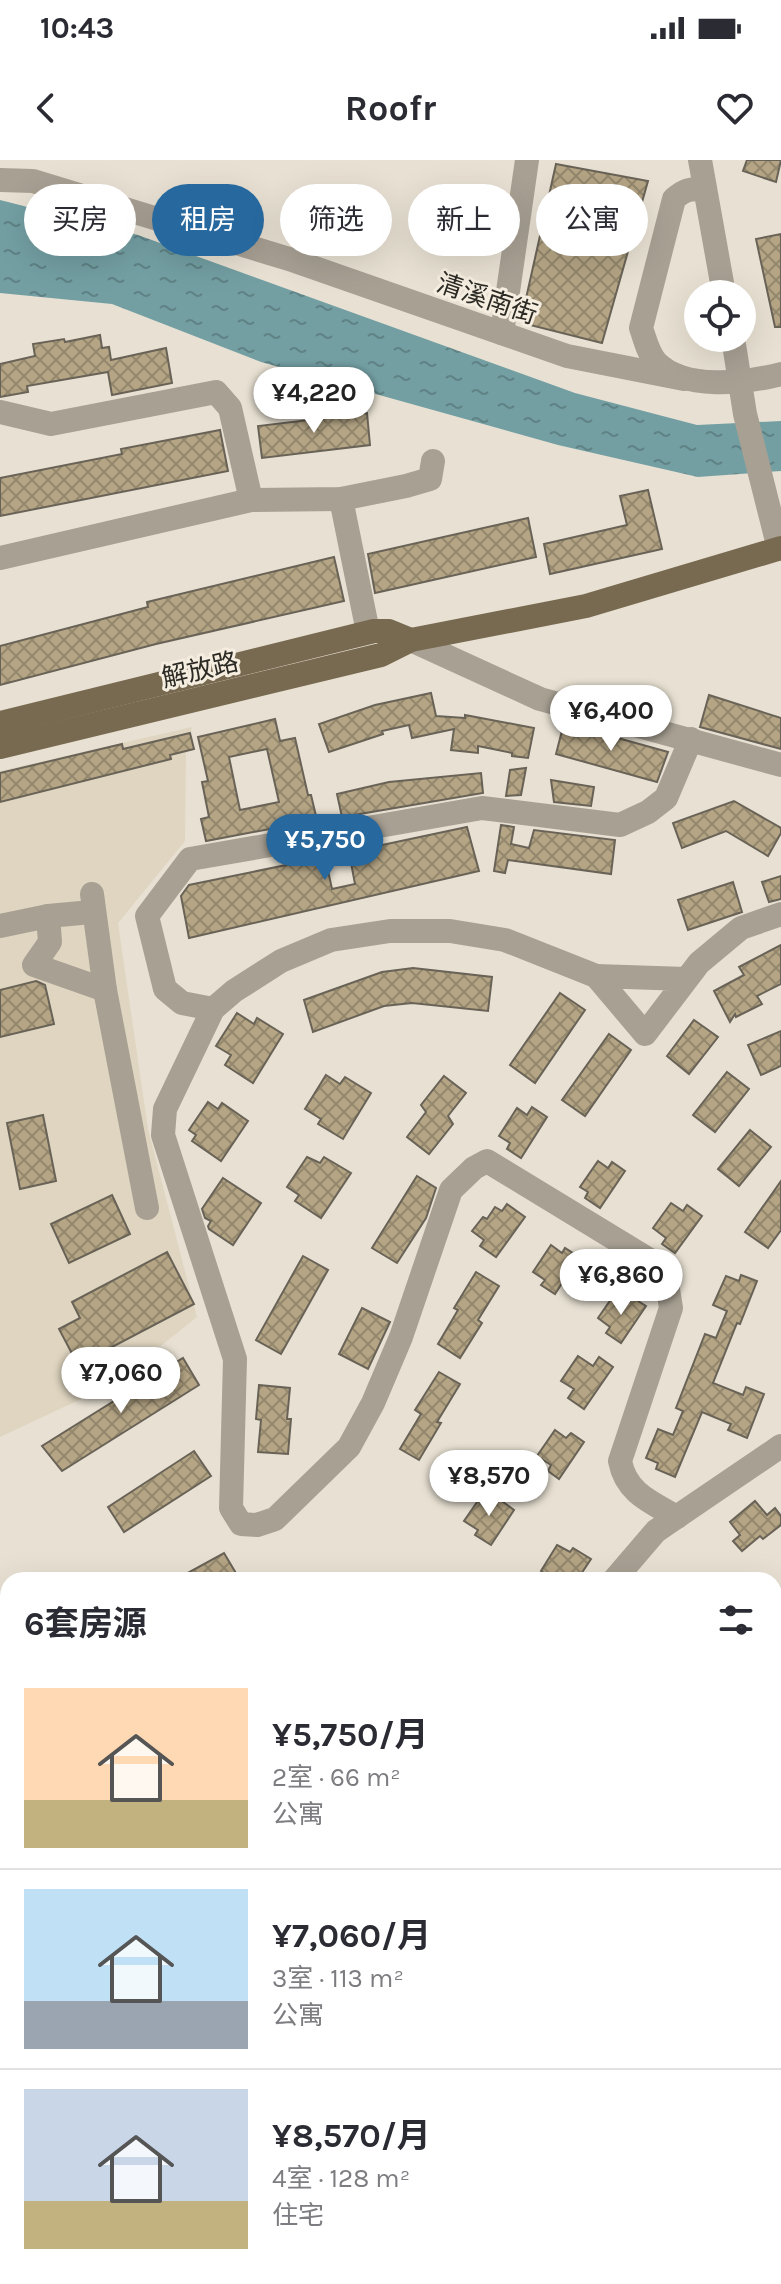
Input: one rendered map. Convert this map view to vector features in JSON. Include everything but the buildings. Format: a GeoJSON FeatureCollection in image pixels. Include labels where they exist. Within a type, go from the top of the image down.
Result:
{"type":"FeatureCollection","features":[{"type":"Feature","properties":{"kind":"main road","name":"解放路"},"geometry":{"type":"LineString","coordinates":[[0,747],[381,655],[411,640],[586,606],[780,548]]}},
{"type":"Feature","properties":{"kind":"main road","name":"解放路"},"geometry":{"type":"LineString","coordinates":[[0,723],[368,632],[389,631],[411,640]]}},
{"type":"Feature","properties":{"kind":"street"},"geometry":{"type":"LineString","coordinates":[[502,333],[527,160]]}},
{"type":"Feature","properties":{"kind":"street"},"geometry":{"type":"LineString","coordinates":[[699,160],[721,280]]}},
{"type":"Feature","properties":{"kind":"street","name":"清溪南街"},"geometry":{"type":"LineString","coordinates":[[8,174],[289,259],[567,356],[684,379],[742,382],[781,374]]}},
{"type":"Feature","properties":{"kind":"street"},"geometry":{"type":"LineString","coordinates":[[684,379],[655,361],[641,328],[674,199],[692,188],[704,190]]}},
{"type":"Feature","properties":{"kind":"street"},"geometry":{"type":"LineString","coordinates":[[736,352],[745,414],[780,548]]}},
{"type":"Feature","properties":{"kind":"street"},"geometry":{"type":"LineString","coordinates":[[0,412],[51,424],[216,392],[230,408],[251,500]]}},
{"type":"Feature","properties":{"kind":"street"},"geometry":{"type":"LineString","coordinates":[[0,558],[251,500],[341,499],[406,486],[430,479],[433,461]]}},
{"type":"Feature","properties":{"kind":"street"},"geometry":{"type":"LineString","coordinates":[[341,499],[368,632]]}},
{"type":"Feature","properties":{"kind":"street"},"geometry":{"type":"LineString","coordinates":[[411,640],[540,699],[781,765]]}},
{"type":"Feature","properties":{"kind":"street"},"geometry":{"type":"LineString","coordinates":[[213,1009],[182,1003],[165,989],[147,916],[190,859],[482,808],[620,825],[648,812],[666,798],[691,739]]}},
{"type":"Feature","properties":{"kind":"street"},"geometry":{"type":"LineString","coordinates":[[0,926],[86,904],[147,1208]]}},
{"type":"Feature","properties":{"kind":"street"},"geometry":{"type":"LineString","coordinates":[[596,976],[645,1034],[699,963],[741,928],[781,914]]}},
{"type":"Feature","properties":{"kind":"street"},"geometry":{"type":"LineString","coordinates":[[48,916],[50,942],[34,965],[105,990]]}},
{"type":"Feature","properties":{"kind":"street"},"geometry":{"type":"LineString","coordinates":[[677,1517],[637,1493],[623,1476],[620,1461],[671,1308],[667,1283],[648,1259],[487,1161],[474,1168],[451,1190],[401,1337],[373,1403],[349,1447],[275,1519],[257,1525],[241,1524],[231,1508],[235,1359],[163,1135],[165,1109],[213,1009],[234,991],[281,961],[331,940],[390,931],[450,931],[505,940],[596,976],[686,979]]}},
{"type":"Feature","properties":{"kind":"street"},"geometry":{"type":"LineString","coordinates":[[621,1572],[656,1531],[781,1446]]}},
{"type":"Feature","properties":{"kind":"shaded area"},"geometry":{"type":"Polygon","coordinates":[[[192,727],[186,751],[185,841],[118,923],[148,1129],[197,1317],[113,1384],[0,1437],[0,771],[192,727]]]}},
{"type":"Feature","properties":{"kind":"water"},"geometry":{"type":"Polygon","coordinates":[[[0,200],[24,206],[24,256],[136,256],[136,234],[152,240],[152,256],[196,256],[575,393],[697,425],[781,421],[781,471],[698,477],[558,445],[261,362],[112,304],[0,293],[0,200]]]}}]}
